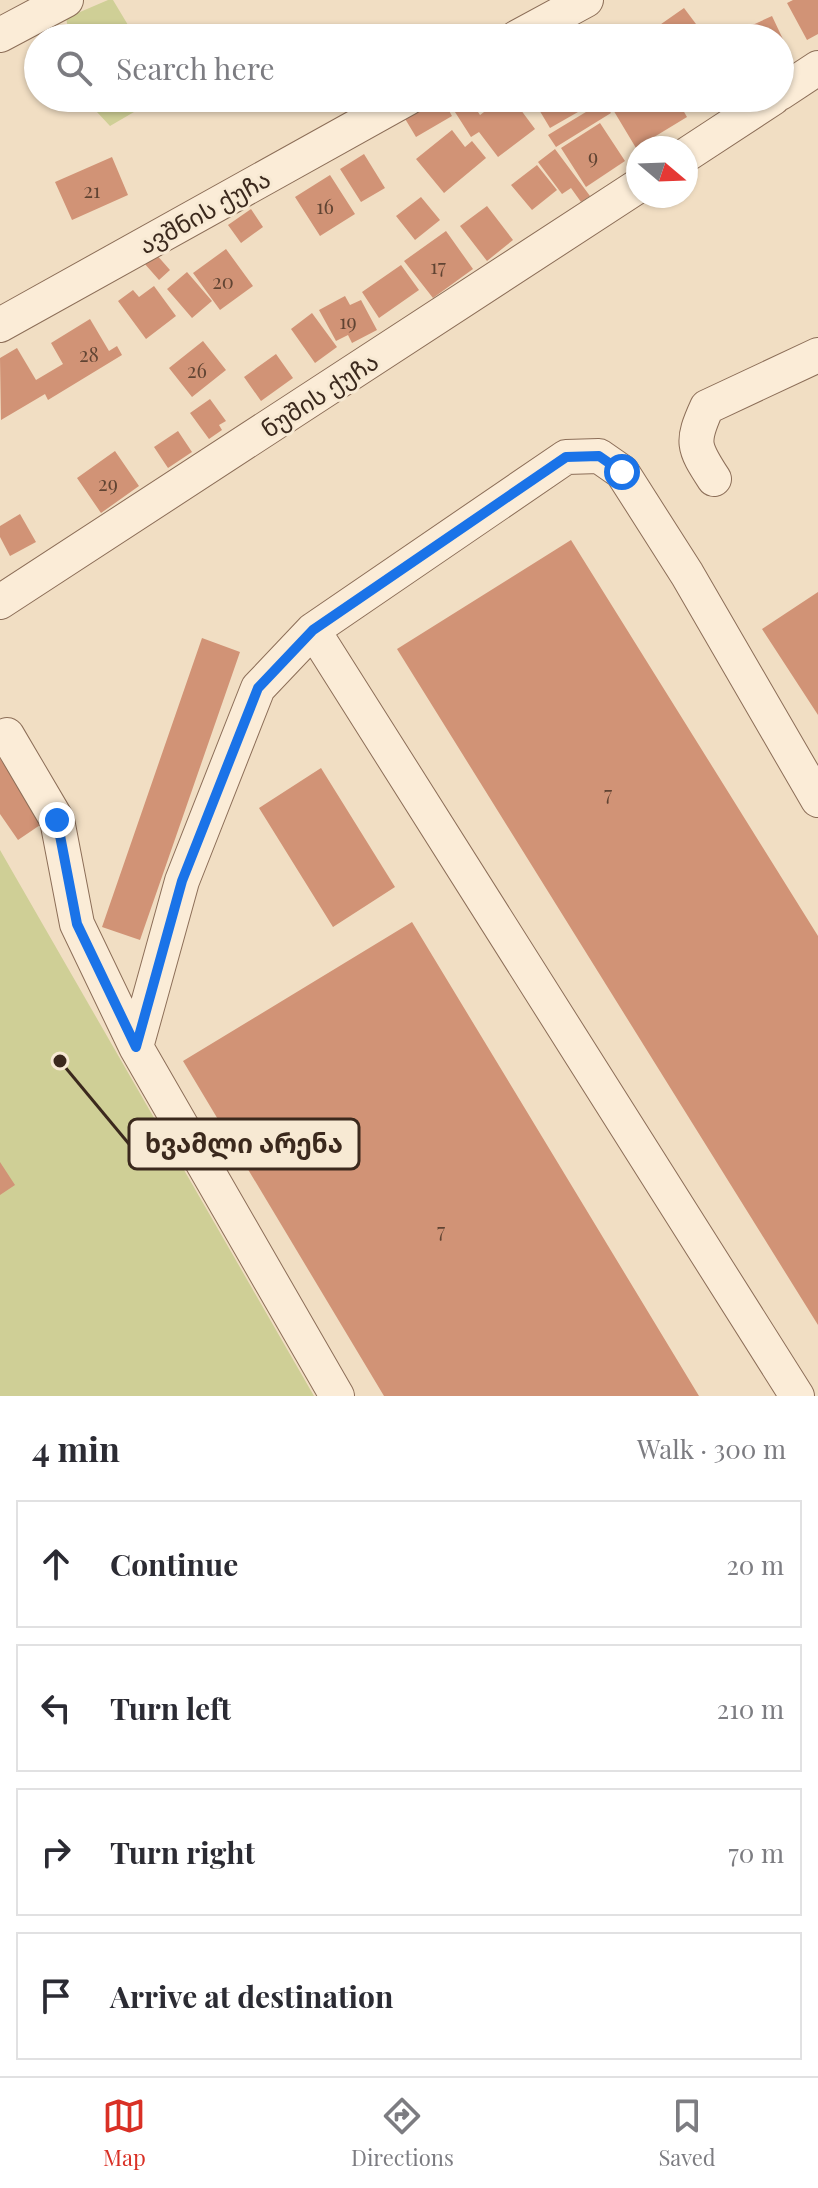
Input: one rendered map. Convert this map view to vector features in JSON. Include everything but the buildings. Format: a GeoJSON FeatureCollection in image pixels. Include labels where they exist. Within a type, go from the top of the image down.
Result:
{"type":"FeatureCollection","features":[{"type":"Feature","properties":{"kind":"street"},"geometry":{"type":"LineString","coordinates":[[0,35],[66,0]]}},
{"type":"Feature","properties":{"kind":"street"},"geometry":{"type":"LineString","coordinates":[[542,24],[586,0]]}},
{"type":"Feature","properties":{"kind":"street"},"geometry":{"type":"LineString","coordinates":[[794,84],[818,68]]}},
{"type":"Feature","properties":{"kind":"street","name":"ავშნის ქუჩა"},"geometry":{"type":"LineString","coordinates":[[1,323],[383,112]]}},
{"type":"Feature","properties":{"kind":"street"},"geometry":{"type":"LineString","coordinates":[[698,147],[752,112]]}},
{"type":"Feature","properties":{"kind":"street","name":"ნუშის ქუჩა"},"geometry":{"type":"LineString","coordinates":[[0,602],[626,194]]}},
{"type":"Feature","properties":{"kind":"street"},"geometry":{"type":"LineString","coordinates":[[714,479],[695,450],[697,430],[707,407],[818,355]]}},
{"type":"Feature","properties":{"kind":"street"},"geometry":{"type":"LineString","coordinates":[[136,1047],[182,881],[258,688],[313,630],[566,457],[599,456],[622,472],[687,574],[818,800]]}},
{"type":"Feature","properties":{"kind":"street"},"geometry":{"type":"LineString","coordinates":[[313,630],[797,1396]]}},
{"type":"Feature","properties":{"kind":"street"},"geometry":{"type":"LineString","coordinates":[[7,735],[57,820],[77,924],[136,1047],[337,1396]]}},
{"type":"Feature","properties":{"kind":"green space"},"geometry":{"type":"Polygon","coordinates":[[[113,0],[127,24],[67,24],[66,18],[113,0]]]}},
{"type":"Feature","properties":{"kind":"green space"},"geometry":{"type":"Polygon","coordinates":[[[97,112],[134,112],[110,126],[97,112]]]}},
{"type":"Feature","properties":{"kind":"green space"},"geometry":{"type":"Polygon","coordinates":[[[0,850],[314,1396],[0,1396],[0,850]]]}},
{"type":"Feature","properties":{"kind":"place","name":"ხვამლი არენა"},"geometry":{"type":"Point","coordinates":[60,1061]}},
{"type":"Feature","properties":{"kind":"route"},"geometry":{"type":"LineString","coordinates":[[57,820],[77,924],[136,1047],[182,881],[258,688],[313,630],[566,457],[599,456],[622,472]]}}]}
